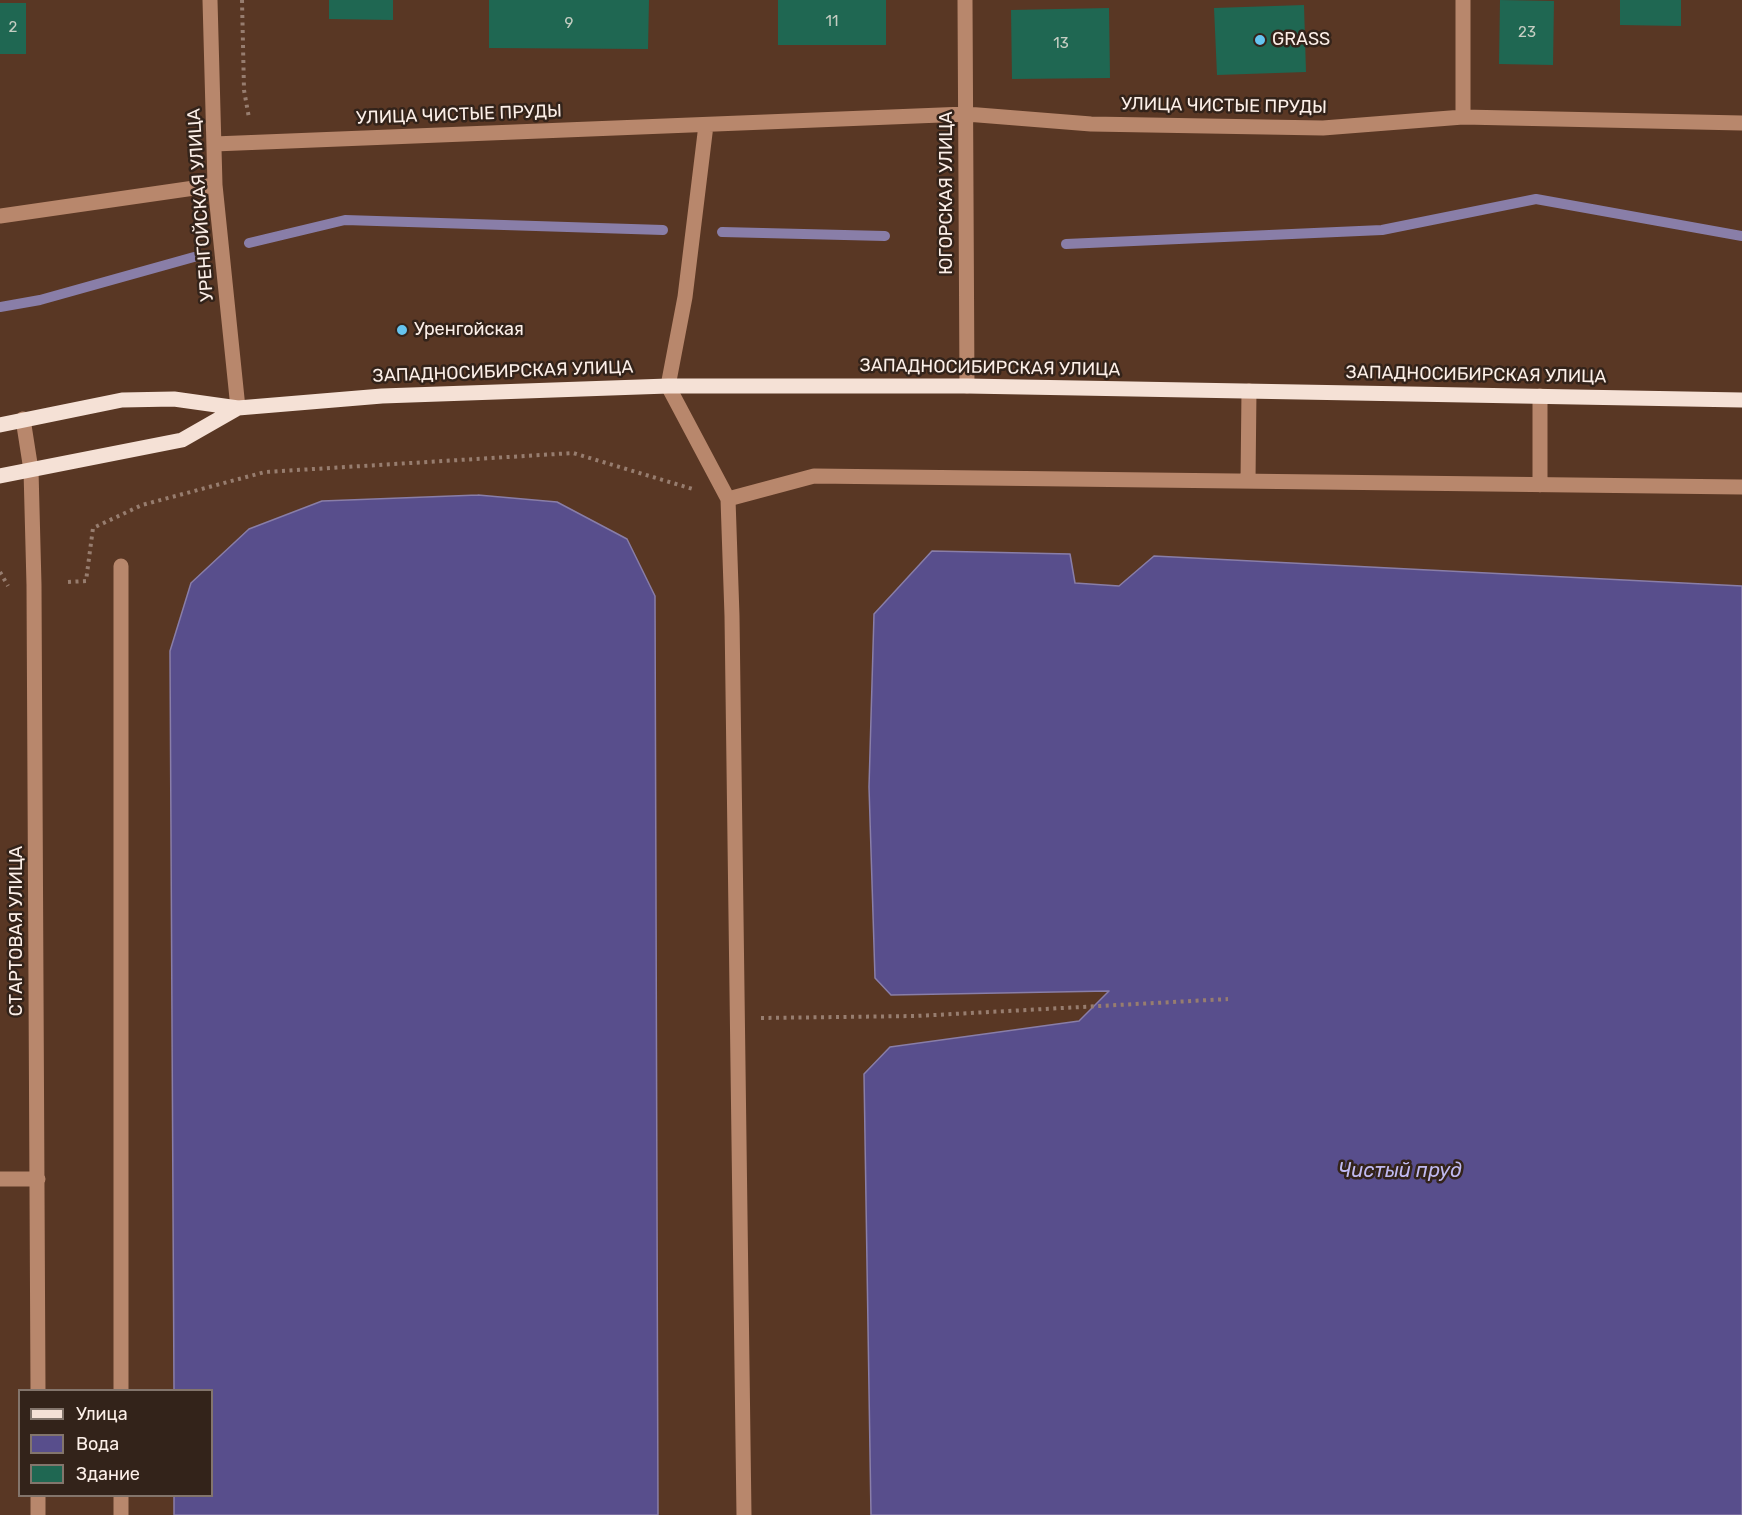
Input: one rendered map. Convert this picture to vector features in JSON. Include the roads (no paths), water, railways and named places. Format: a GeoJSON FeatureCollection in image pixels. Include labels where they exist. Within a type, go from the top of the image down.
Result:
{"type":"FeatureCollection","features":[{"type":"Feature","properties":{"kind":"main road","name":"ЗАПАДНОСИБИРСКАЯ УЛИЦА"},"geometry":{"type":"LineString","coordinates":[[0,424],[122,400],[174,399],[238,408],[382,396],[668,386],[967,386],[1742,400]]}},
{"type":"Feature","properties":{"kind":"main road","name":"ЗАПАДНОСИБИРСКАЯ УЛИЦА"},"geometry":{"type":"LineString","coordinates":[[0,476],[182,440],[238,408]]}},
{"type":"Feature","properties":{"kind":"street","name":"УРЕНГОЙСКАЯ УЛИЦА"},"geometry":{"type":"LineString","coordinates":[[210,0],[215,185],[238,408]]}},
{"type":"Feature","properties":{"kind":"street","name":"ЮГОРСКАЯ УЛИЦА"},"geometry":{"type":"LineString","coordinates":[[965,0],[967,386]]}},
{"type":"Feature","properties":{"kind":"street"},"geometry":{"type":"LineString","coordinates":[[1463,0],[1463,117]]}},
{"type":"Feature","properties":{"kind":"street","name":"УЛИЦА ЧИСТЫЕ ПРУДЫ"},"geometry":{"type":"LineString","coordinates":[[214,144],[966,114],[1091,124],[1323,128],[1463,117],[1742,123]]}},
{"type":"Feature","properties":{"kind":"street"},"geometry":{"type":"LineString","coordinates":[[706,125],[685,297],[668,386],[728,499],[732,616],[744,1515]]}},
{"type":"Feature","properties":{"kind":"street"},"geometry":{"type":"LineString","coordinates":[[0,216],[215,185]]}},
{"type":"Feature","properties":{"kind":"street"},"geometry":{"type":"LineString","coordinates":[[1248,481],[1249,391]]}},
{"type":"Feature","properties":{"kind":"street"},"geometry":{"type":"LineString","coordinates":[[1540,396],[1540,485]]}},
{"type":"Feature","properties":{"kind":"street","name":"СТАРТОВАЯ УЛИЦА"},"geometry":{"type":"LineString","coordinates":[[23,419],[30,470],[34,585],[38,1389]]}},
{"type":"Feature","properties":{"kind":"street"},"geometry":{"type":"LineString","coordinates":[[728,499],[814,476],[1742,487]]}},
{"type":"Feature","properties":{"kind":"street"},"geometry":{"type":"LineString","coordinates":[[121,1389],[122,567]]}},
{"type":"Feature","properties":{"kind":"street"},"geometry":{"type":"LineString","coordinates":[[0,1179],[38,1179]]}},
{"type":"Feature","properties":{"kind":"street"},"geometry":{"type":"LineString","coordinates":[[38,1497],[38,1515]]}},
{"type":"Feature","properties":{"kind":"street"},"geometry":{"type":"LineString","coordinates":[[121,1497],[121,1515]]}},
{"type":"Feature","properties":{"kind":"water"},"geometry":{"type":"Polygon","coordinates":[[[478,495],[557,502],[627,539],[655,596],[658,1515],[174,1515],[174,1497],[213,1497],[213,1389],[174,1389],[170,651],[191,583],[249,529],[322,501],[478,495]]]}},
{"type":"Feature","properties":{"kind":"water","name":"Чистый пруд"},"geometry":{"type":"Polygon","coordinates":[[[932,551],[1070,554],[1075,583],[1119,586],[1154,556],[1742,586],[1742,1515],[871,1515],[864,1074],[890,1047],[1079,1021],[1109,991],[891,995],[875,978],[869,787],[874,614],[932,551]]]}},
{"type":"Feature","properties":{"kind":"waterway"},"geometry":{"type":"LineString","coordinates":[[1066,244],[1382,230],[1536,199],[1742,236]]}},
{"type":"Feature","properties":{"kind":"waterway"},"geometry":{"type":"LineString","coordinates":[[249,243],[345,220],[663,230]]}},
{"type":"Feature","properties":{"kind":"waterway"},"geometry":{"type":"LineString","coordinates":[[722,232],[885,236]]}},
{"type":"Feature","properties":{"kind":"waterway"},"geometry":{"type":"LineString","coordinates":[[0,307],[40,300],[194,257]]}},
{"type":"Feature","properties":{"kind":"place","name":"GRASS"},"geometry":{"type":"Point","coordinates":[1260,40]}},
{"type":"Feature","properties":{"kind":"place","name":"Уренгойская"},"geometry":{"type":"Point","coordinates":[402,330]}}]}
